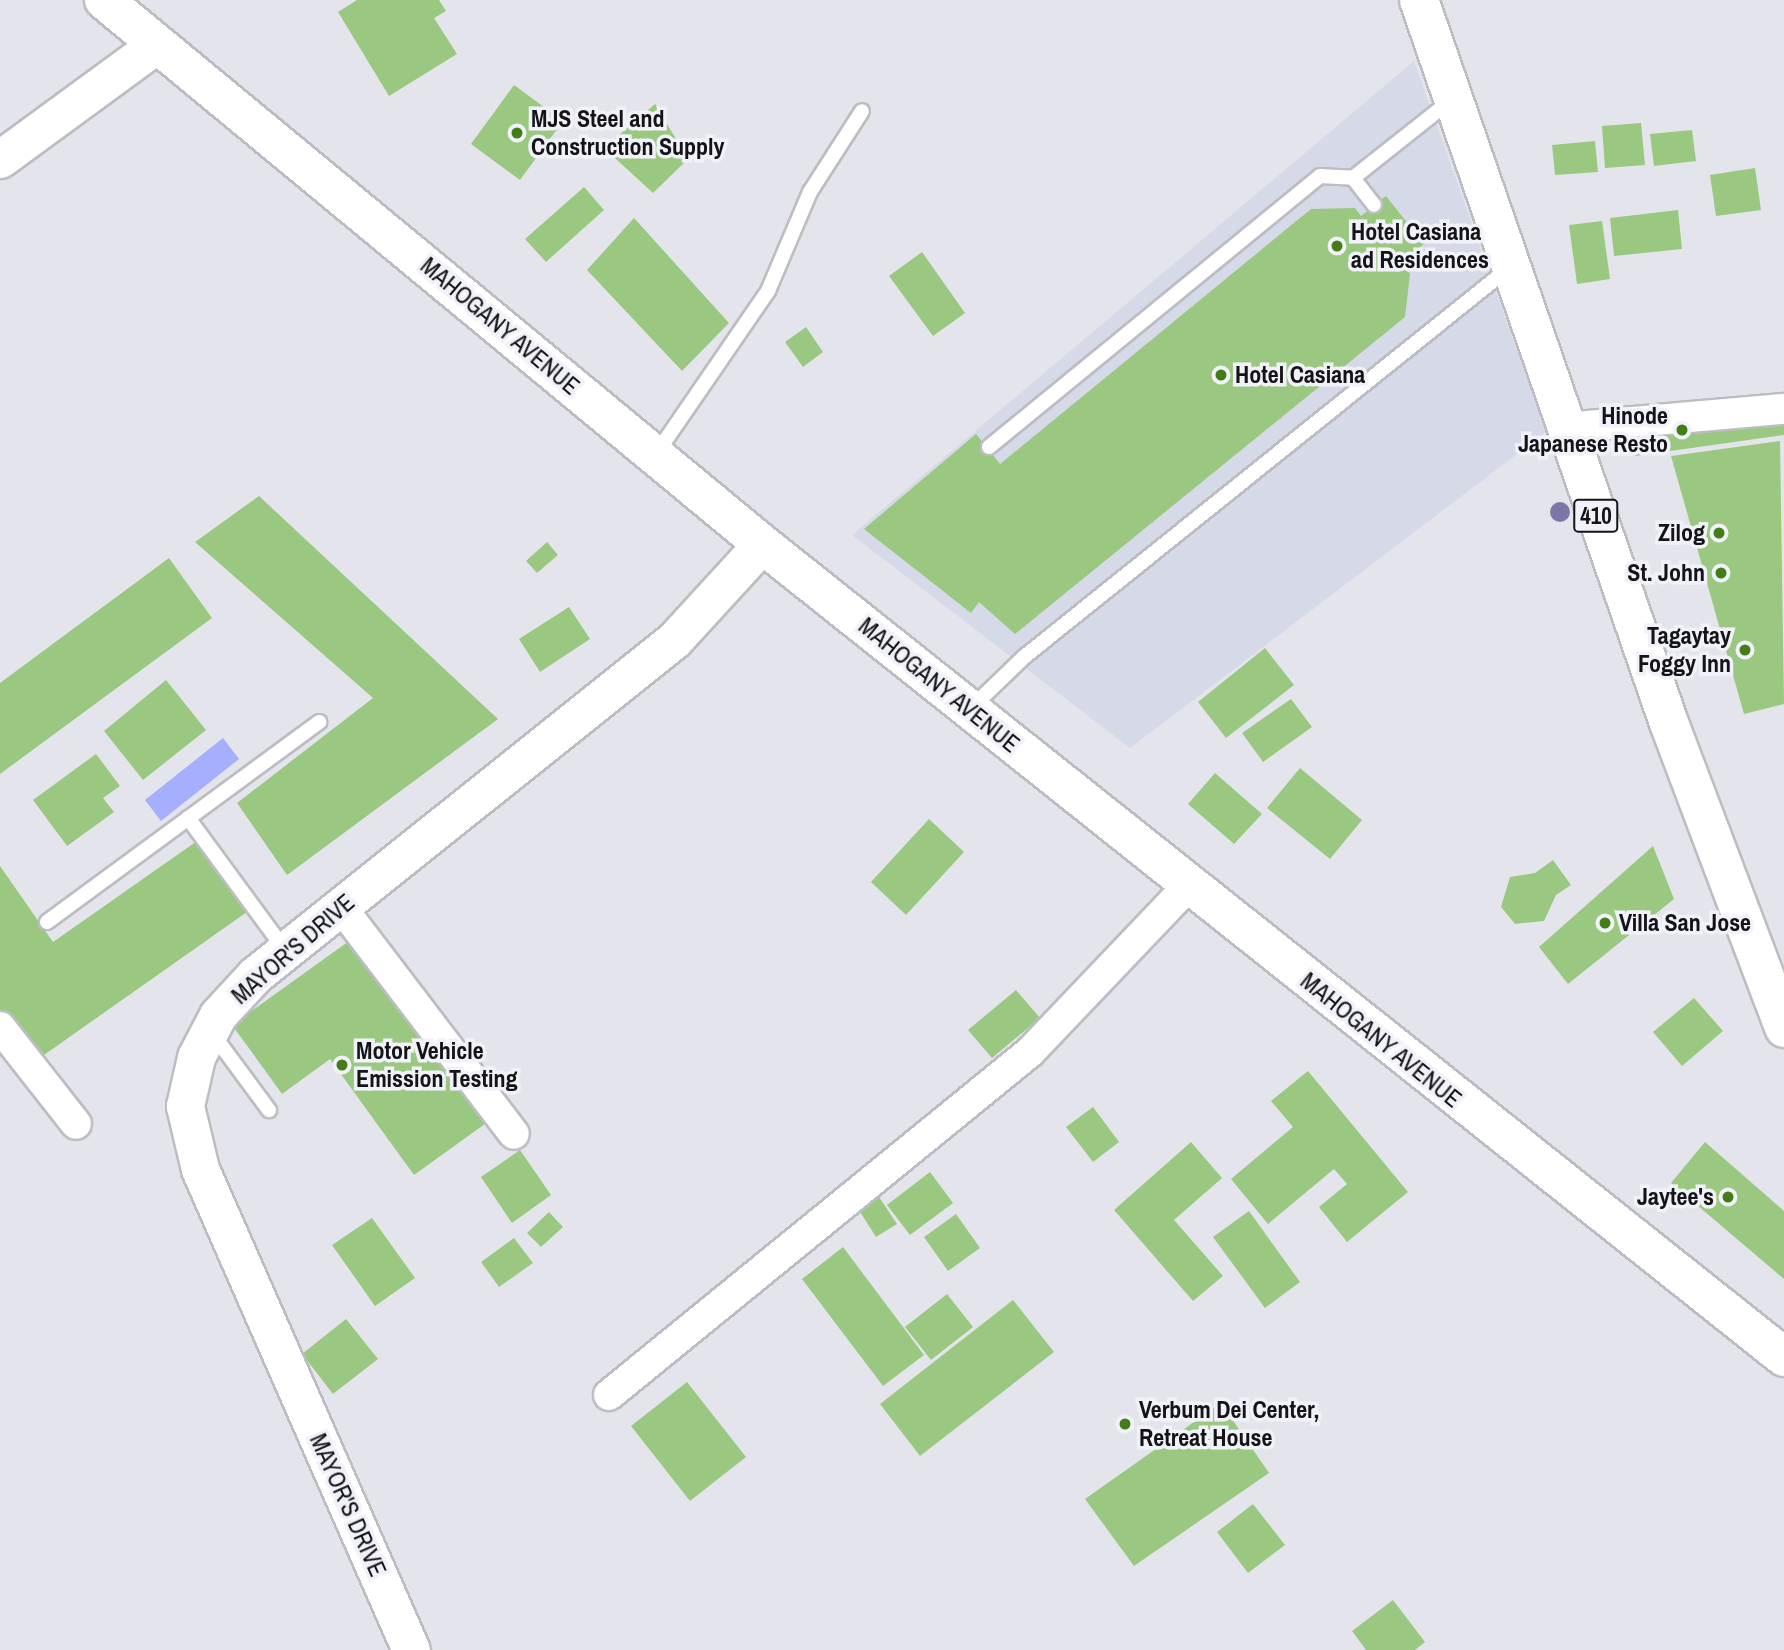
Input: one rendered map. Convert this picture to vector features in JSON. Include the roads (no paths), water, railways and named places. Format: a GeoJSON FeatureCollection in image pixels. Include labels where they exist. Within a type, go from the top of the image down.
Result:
{"type":"FeatureCollection","features":[{"type":"Feature","properties":{"kind":"main road","name":"MAHOGANY AVENUE"},"geometry":{"type":"LineString","coordinates":[[104,0],[762,544],[1188,886],[1784,1357]]}},
{"type":"Feature","properties":{"kind":"main road","name":"410"},"geometry":{"type":"LineString","coordinates":[[1419,0],[1450,101],[1565,428],[1784,1028]]}},
{"type":"Feature","properties":{"kind":"street"},"geometry":{"type":"LineString","coordinates":[[0,159],[157,44]]}},
{"type":"Feature","properties":{"kind":"street"},"geometry":{"type":"LineString","coordinates":[[1565,428],[1784,409]]}},
{"type":"Feature","properties":{"kind":"street","name":"MAYOR'S DRIVE"},"geometry":{"type":"LineString","coordinates":[[411,1650],[200,1169],[185,1106],[210,1031],[255,975],[674,640],[762,544]]}},
{"type":"Feature","properties":{"kind":"street"},"geometry":{"type":"LineString","coordinates":[[609,1395],[1030,1052],[1188,886]]}},
{"type":"Feature","properties":{"kind":"street"},"geometry":{"type":"LineString","coordinates":[[341,906],[514,1133]]}},
{"type":"Feature","properties":{"kind":"street"},"geometry":{"type":"LineString","coordinates":[[0,1027],[76,1124]]}},
{"type":"Feature","properties":{"kind":"lane"},"geometry":{"type":"LineString","coordinates":[[989,447],[1320,176],[1353,178],[1450,101]]}},
{"type":"Feature","properties":{"kind":"lane"},"geometry":{"type":"LineString","coordinates":[[656,455],[768,291],[810,192],[862,111]]}},
{"type":"Feature","properties":{"kind":"lane"},"geometry":{"type":"LineString","coordinates":[[1353,178],[1374,205]]}},
{"type":"Feature","properties":{"kind":"lane"},"geometry":{"type":"LineString","coordinates":[[969,710],[1024,657],[1509,268]]}},
{"type":"Feature","properties":{"kind":"lane"},"geometry":{"type":"LineString","coordinates":[[47,922],[318,722]]}},
{"type":"Feature","properties":{"kind":"lane"},"geometry":{"type":"LineString","coordinates":[[188,818],[286,951]]}},
{"type":"Feature","properties":{"kind":"lane"},"geometry":{"type":"LineString","coordinates":[[210,1031],[269,1110]]}},
{"type":"Feature","properties":{"kind":"water"},"geometry":{"type":"Polygon","coordinates":[[[223,738],[239,759],[161,821],[145,800],[223,738]]]}},
{"type":"Feature","properties":{"kind":"place","name":"MJS Steel and Construction Supply"},"geometry":{"type":"Point","coordinates":[517,133]}},
{"type":"Feature","properties":{"kind":"place","name":"Hotel Casiana ad Residences"},"geometry":{"type":"Point","coordinates":[1337,246]}},
{"type":"Feature","properties":{"kind":"place","name":"Hotel Casiana"},"geometry":{"type":"Point","coordinates":[1221,375]}},
{"type":"Feature","properties":{"kind":"place","name":"Hinode Japanese Resto"},"geometry":{"type":"Point","coordinates":[1682,430]}},
{"type":"Feature","properties":{"kind":"place","name":"Zilog"},"geometry":{"type":"Point","coordinates":[1719,533]}},
{"type":"Feature","properties":{"kind":"place","name":"St. John"},"geometry":{"type":"Point","coordinates":[1721,573]}},
{"type":"Feature","properties":{"kind":"place","name":"Tagaytay Foggy Inn"},"geometry":{"type":"Point","coordinates":[1745,650]}},
{"type":"Feature","properties":{"kind":"place","name":"Villa San Jose"},"geometry":{"type":"Point","coordinates":[1605,923]}},
{"type":"Feature","properties":{"kind":"place","name":"Motor Vehicle Emission Testing"},"geometry":{"type":"Point","coordinates":[342,1065]}},
{"type":"Feature","properties":{"kind":"place","name":"Jaytee's"},"geometry":{"type":"Point","coordinates":[1728,1197]}},
{"type":"Feature","properties":{"kind":"place","name":"Verbum Dei Center, Retreat House"},"geometry":{"type":"Point","coordinates":[1125,1424]}}]}
